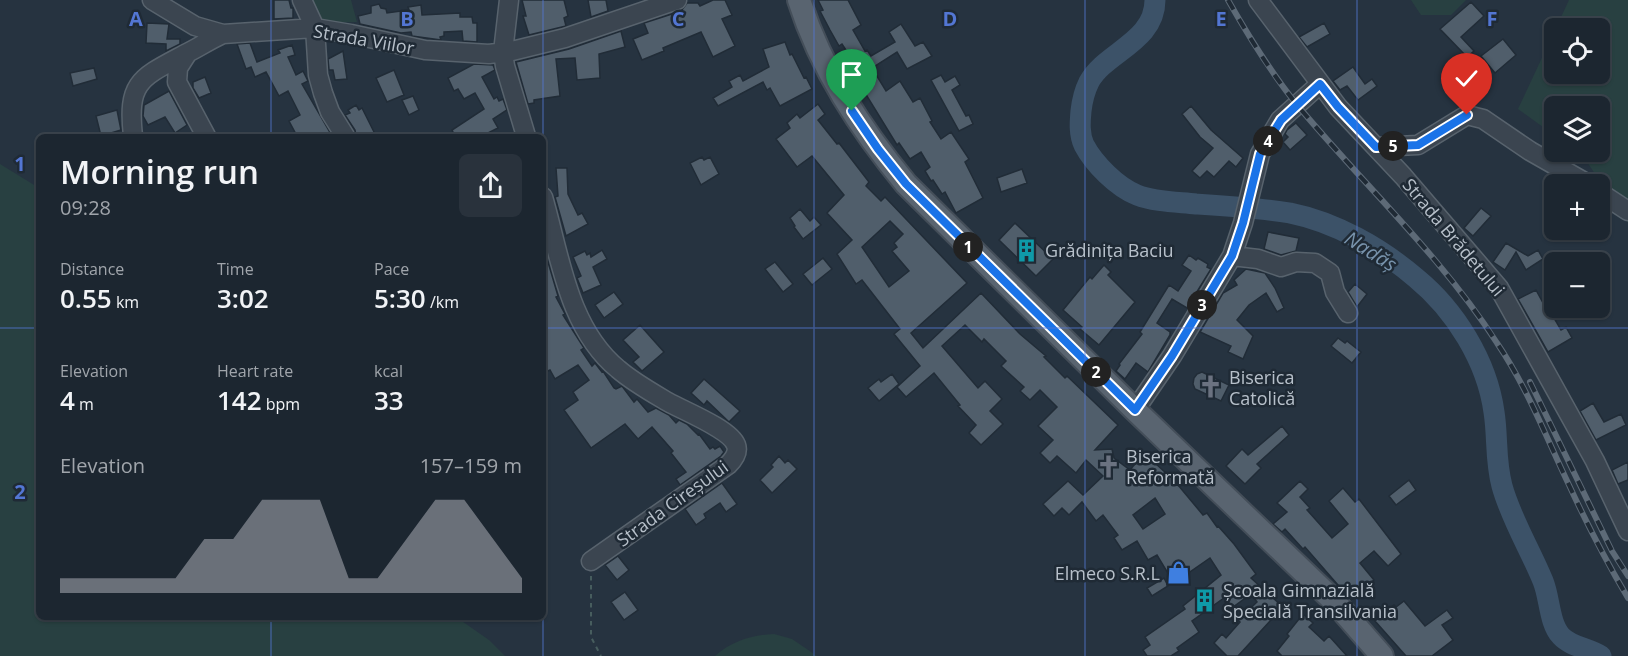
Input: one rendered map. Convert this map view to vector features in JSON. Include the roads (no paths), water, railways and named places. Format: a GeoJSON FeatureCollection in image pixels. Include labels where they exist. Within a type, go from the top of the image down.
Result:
{"type":"FeatureCollection","features":[{"type":"Feature","properties":{"kind":"main road"},"geometry":{"type":"LineString","coordinates":[[799,0],[811,34],[840,92],[892,166],[937,216],[1334,601],[1382,656]]}},
{"type":"Feature","properties":{"kind":"street"},"geometry":{"type":"LineString","coordinates":[[152,0],[195,26],[216,33]]}},
{"type":"Feature","properties":{"kind":"street"},"geometry":{"type":"LineString","coordinates":[[302,0],[315,28],[320,84],[330,112],[344,134]]}},
{"type":"Feature","properties":{"kind":"street"},"geometry":{"type":"LineString","coordinates":[[509,0],[503,52],[525,134]]}},
{"type":"Feature","properties":{"kind":"street","name":"Strada Viilor"},"geometry":{"type":"LineString","coordinates":[[133,134],[130,106],[137,89],[148,75],[159,67],[187,54],[216,33],[315,28],[425,50],[503,52],[565,38],[677,0]]}},
{"type":"Feature","properties":{"kind":"street","name":"Strada Brădetului"},"geometry":{"type":"LineString","coordinates":[[1258,0],[1338,107],[1376,147],[1499,288],[1595,461],[1628,531]]}},
{"type":"Feature","properties":{"kind":"street"},"geometry":{"type":"LineString","coordinates":[[187,54],[178,68],[177,82],[205,134]]}},
{"type":"Feature","properties":{"kind":"street"},"geometry":{"type":"LineString","coordinates":[[1135,410],[1172,356],[1232,256],[1243,223],[1260,154],[1281,120],[1320,84]]}},
{"type":"Feature","properties":{"kind":"street"},"geometry":{"type":"LineString","coordinates":[[1376,147],[1418,145],[1467,115],[1483,119],[1530,151],[1570,174]]}},
{"type":"Feature","properties":{"kind":"street"},"geometry":{"type":"LineString","coordinates":[[1610,199],[1628,211]]}},
{"type":"Feature","properties":{"kind":"street","name":"Strada Cireșului"},"geometry":{"type":"LineString","coordinates":[[546,208],[579,321],[593,344],[629,377],[726,433],[736,446],[736,455],[728,465],[591,561]]}},
{"type":"Feature","properties":{"kind":"street"},"geometry":{"type":"LineString","coordinates":[[1232,256],[1258,259],[1281,267],[1296,262],[1316,263],[1330,273],[1335,292],[1348,313]]}},
{"type":"Feature","properties":{"kind":"waterway","name":"Nadăș"},"geometry":{"type":"LineString","coordinates":[[1155,0],[1153,14],[1147,26],[1128,46],[1106,62],[1089,82],[1082,104],[1080,124],[1082,141],[1088,152],[1114,181],[1137,195],[1166,201],[1278,211],[1324,223],[1388,256],[1430,291],[1456,321],[1477,356],[1484,374],[1494,412],[1498,467],[1502,486],[1510,510],[1543,581],[1557,631],[1565,640],[1601,656]]}},
{"type":"Feature","properties":{"kind":"railway"},"geometry":{"type":"LineString","coordinates":[[1228,0],[1261,54],[1298,106],[1452,280],[1497,343],[1527,395],[1576,500],[1628,598]]}},
{"type":"Feature","properties":{"kind":"railway"},"geometry":{"type":"LineString","coordinates":[[1530,382],[1612,551],[1628,576]]}},
{"type":"Feature","properties":{"kind":"place","name":"Grădinița Baciu"},"geometry":{"type":"Point","coordinates":[1027,250]}},
{"type":"Feature","properties":{"kind":"place","name":"Biserica Catolică"},"geometry":{"type":"Point","coordinates":[1211,387]}},
{"type":"Feature","properties":{"kind":"place","name":"Biserica Reformată"},"geometry":{"type":"Point","coordinates":[1108,466]}},
{"type":"Feature","properties":{"kind":"place","name":"Elmeco S.R.L"},"geometry":{"type":"Point","coordinates":[1178,573]}},
{"type":"Feature","properties":{"kind":"place","name":"Școala Gimnazială Specială Transilvania"},"geometry":{"type":"Point","coordinates":[1205,600]}}]}
